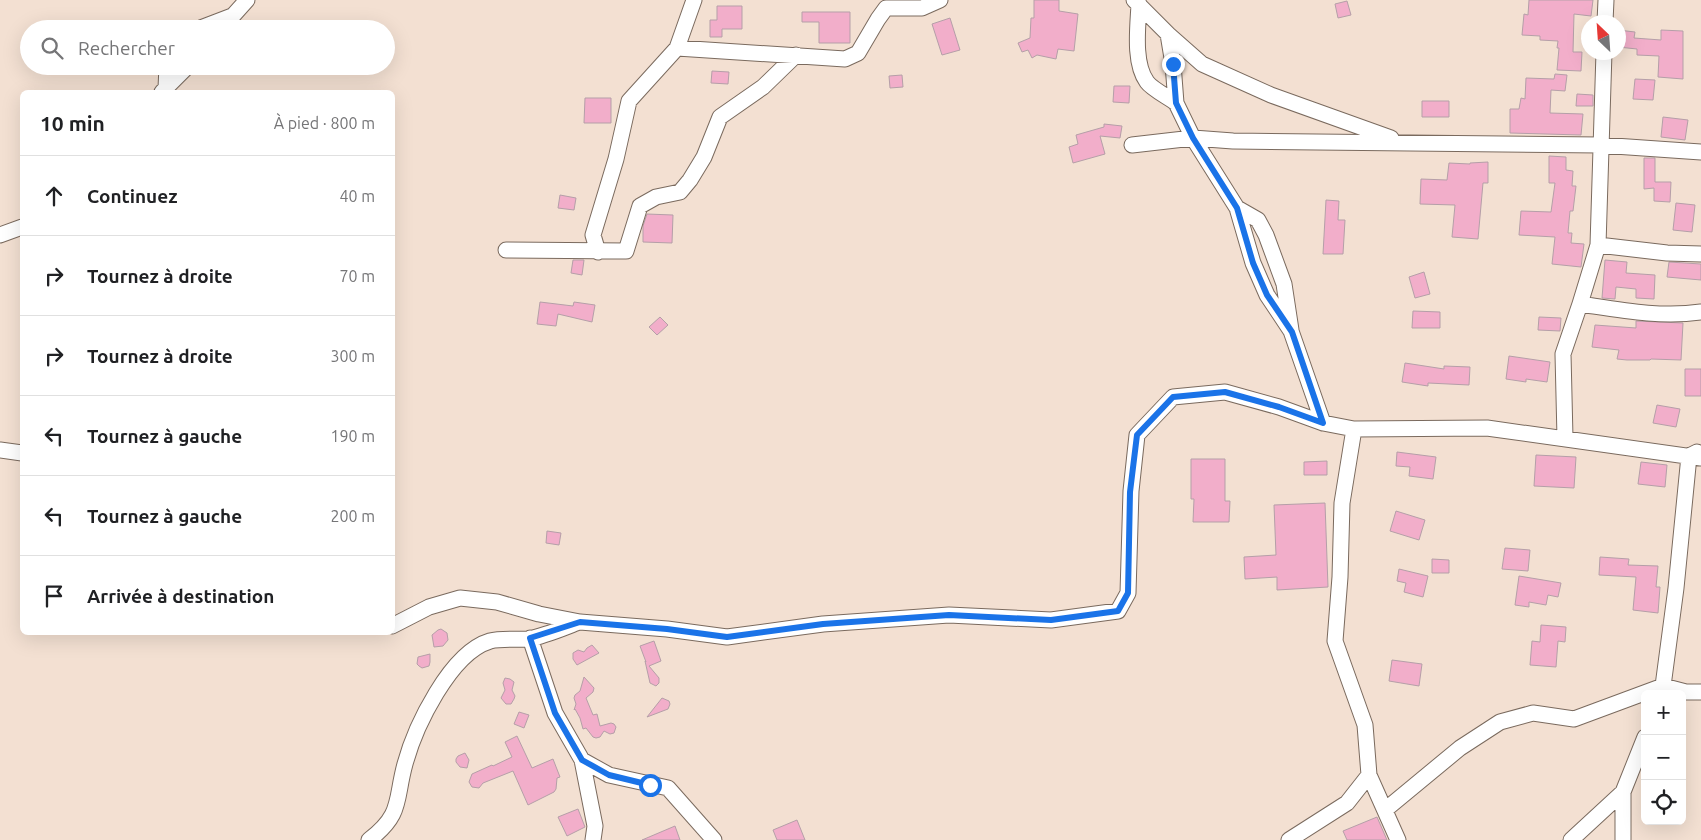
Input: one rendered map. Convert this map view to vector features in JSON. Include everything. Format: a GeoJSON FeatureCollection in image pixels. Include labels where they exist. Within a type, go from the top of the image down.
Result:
{"type":"FeatureCollection","features":[{"type":"Feature","properties":{"kind":"street"},"geometry":{"type":"LineString","coordinates":[[229,20],[247,0]]}},
{"type":"Feature","properties":{"kind":"street"},"geometry":{"type":"LineString","coordinates":[[598,252],[594,235],[616,159],[629,101],[677,48],[694,0]]}},
{"type":"Feature","properties":{"kind":"street"},"geometry":{"type":"LineString","coordinates":[[677,48],[845,59],[858,53],[886,8],[922,8],[940,0]]}},
{"type":"Feature","properties":{"kind":"street"},"geometry":{"type":"LineString","coordinates":[[1605,15],[1606,0]]}},
{"type":"Feature","properties":{"kind":"street"},"geometry":{"type":"LineString","coordinates":[[1136,2],[1202,64],[1271,95],[1402,142]]}},
{"type":"Feature","properties":{"kind":"street"},"geometry":{"type":"LineString","coordinates":[[1136,2],[1139,66],[1147,83],[1176,103]]}},
{"type":"Feature","properties":{"kind":"street"},"geometry":{"type":"LineString","coordinates":[[222,20],[232,16]]}},
{"type":"Feature","properties":{"kind":"street"},"geometry":{"type":"LineString","coordinates":[[1168,34],[1173,64],[1176,103],[1193,138],[1237,208],[1253,263],[1267,295],[1292,332]]}},
{"type":"Feature","properties":{"kind":"street"},"geometry":{"type":"LineString","coordinates":[[506,250],[626,252],[640,206],[656,197],[680,192],[704,157],[720,117],[763,87],[796,55]]}},
{"type":"Feature","properties":{"kind":"street"},"geometry":{"type":"LineString","coordinates":[[1565,438],[1563,354],[1598,245],[1604,60]]}},
{"type":"Feature","properties":{"kind":"street"},"geometry":{"type":"LineString","coordinates":[[164,90],[166,75]]}},
{"type":"Feature","properties":{"kind":"street"},"geometry":{"type":"LineString","coordinates":[[164,90],[179,75]]}},
{"type":"Feature","properties":{"kind":"street"},"geometry":{"type":"LineString","coordinates":[[1132,145],[1193,138],[1233,141],[1600,145],[1701,152]]}},
{"type":"Feature","properties":{"kind":"street"},"geometry":{"type":"LineString","coordinates":[[1237,208],[1258,220],[1266,235],[1284,284],[1292,332],[1323,423]]}},
{"type":"Feature","properties":{"kind":"street"},"geometry":{"type":"LineString","coordinates":[[0,235],[20,228]]}},
{"type":"Feature","properties":{"kind":"street"},"geometry":{"type":"LineString","coordinates":[[1598,245],[1701,254]]}},
{"type":"Feature","properties":{"kind":"street"},"geometry":{"type":"LineString","coordinates":[[1580,304],[1632,312],[1686,314],[1701,312]]}},
{"type":"Feature","properties":{"kind":"street"},"geometry":{"type":"LineString","coordinates":[[395,624],[429,607],[460,598],[497,602],[539,614],[580,622],[667,629],[727,637],[823,624],[949,615],[1051,620],[1118,611],[1128,593],[1130,492],[1137,435],[1173,397],[1225,392],[1279,407],[1323,423],[1354,429],[1487,428],[1697,454],[1662,690]]}},
{"type":"Feature","properties":{"kind":"street"},"geometry":{"type":"LineString","coordinates":[[1354,429],[1342,503],[1340,577],[1335,641],[1365,725],[1369,775],[1398,840]]}},
{"type":"Feature","properties":{"kind":"street"},"geometry":{"type":"LineString","coordinates":[[0,450],[20,453]]}},
{"type":"Feature","properties":{"kind":"street"},"geometry":{"type":"LineString","coordinates":[[369,840],[382,830],[396,811],[405,763],[424,713],[449,674],[464,656],[489,642],[530,638],[580,622]]}},
{"type":"Feature","properties":{"kind":"street"},"geometry":{"type":"LineString","coordinates":[[530,638],[555,713],[582,760],[595,826],[593,840]]}},
{"type":"Feature","properties":{"kind":"street"},"geometry":{"type":"LineString","coordinates":[[1686,692],[1701,692]]}},
{"type":"Feature","properties":{"kind":"street"},"geometry":{"type":"LineString","coordinates":[[1385,810],[1460,748],[1500,722],[1533,713],[1574,719],[1641,697]]}},
{"type":"Feature","properties":{"kind":"street"},"geometry":{"type":"LineString","coordinates":[[1622,840],[1623,792],[1641,747]]}},
{"type":"Feature","properties":{"kind":"street"},"geometry":{"type":"LineString","coordinates":[[582,760],[609,775],[668,788],[714,840]]}},
{"type":"Feature","properties":{"kind":"street"},"geometry":{"type":"LineString","coordinates":[[1289,840],[1347,803],[1369,775]]}},
{"type":"Feature","properties":{"kind":"street"},"geometry":{"type":"LineString","coordinates":[[1571,840],[1623,792]]}},
{"type":"Feature","properties":{"kind":"building"},"geometry":{"type":"Polygon","coordinates":[[[1034,0],[1059,0],[1059,11],[1078,14],[1074,51],[1058,49],[1056,59],[1037,55],[1032,58],[1028,50],[1022,52],[1018,43],[1030,38],[1031,18],[1034,18],[1034,0]]]}},
{"type":"Feature","properties":{"kind":"building"},"geometry":{"type":"Polygon","coordinates":[[[1529,0],[1593,0],[1591,15],[1574,14],[1573,52],[1581,52],[1581,71],[1557,70],[1558,41],[1540,40],[1540,36],[1522,35],[1524,14],[1528,15],[1529,0]]]}},
{"type":"Feature","properties":{"kind":"building"},"geometry":{"type":"Polygon","coordinates":[[[1347,1],[1351,15],[1338,18],[1335,4],[1347,1]]]}},
{"type":"Feature","properties":{"kind":"building"},"geometry":{"type":"Polygon","coordinates":[[[717,6],[742,6],[742,29],[722,29],[722,37],[710,37],[710,20],[717,20],[717,6]]]}},
{"type":"Feature","properties":{"kind":"building"},"geometry":{"type":"Polygon","coordinates":[[[802,12],[850,12],[850,43],[819,43],[819,22],[802,22],[802,12]]]}},
{"type":"Feature","properties":{"kind":"building"},"geometry":{"type":"Polygon","coordinates":[[[950,18],[960,50],[942,55],[932,24],[950,18]]]}},
{"type":"Feature","properties":{"kind":"building"},"geometry":{"type":"Polygon","coordinates":[[[1661,30],[1683,31],[1683,79],[1658,77],[1659,56],[1637,55],[1637,49],[1626,48],[1626,31],[1635,32],[1634,38],[1661,40],[1661,30]]]}},
{"type":"Feature","properties":{"kind":"building"},"geometry":{"type":"Polygon","coordinates":[[[712,71],[729,72],[728,84],[711,83],[712,71]]]}},
{"type":"Feature","properties":{"kind":"building"},"geometry":{"type":"Polygon","coordinates":[[[1555,74],[1567,75],[1565,91],[1551,90],[1550,113],[1583,114],[1581,135],[1510,133],[1510,109],[1519,109],[1521,98],[1525,99],[1526,78],[1554,79],[1555,74]]]}},
{"type":"Feature","properties":{"kind":"building"},"geometry":{"type":"Polygon","coordinates":[[[902,75],[903,87],[890,88],[889,76],[902,75]]]}},
{"type":"Feature","properties":{"kind":"building"},"geometry":{"type":"Polygon","coordinates":[[[1635,79],[1655,80],[1653,100],[1633,99],[1635,79]]]}},
{"type":"Feature","properties":{"kind":"building"},"geometry":{"type":"Polygon","coordinates":[[[1114,86],[1130,86],[1129,103],[1113,102],[1114,86]]]}},
{"type":"Feature","properties":{"kind":"building"},"geometry":{"type":"Polygon","coordinates":[[[1577,94],[1593,95],[1593,106],[1576,106],[1577,94]]]}},
{"type":"Feature","properties":{"kind":"building"},"geometry":{"type":"Polygon","coordinates":[[[585,98],[611,98],[611,123],[584,123],[585,98]]]}},
{"type":"Feature","properties":{"kind":"building"},"geometry":{"type":"Polygon","coordinates":[[[1422,101],[1449,101],[1449,117],[1422,117],[1422,101]]]}},
{"type":"Feature","properties":{"kind":"building"},"geometry":{"type":"Polygon","coordinates":[[[1663,117],[1688,120],[1685,140],[1661,137],[1663,117]]]}},
{"type":"Feature","properties":{"kind":"building"},"geometry":{"type":"Polygon","coordinates":[[[1104,124],[1122,126],[1120,138],[1100,136],[1105,154],[1073,163],[1069,147],[1078,144],[1076,135],[1104,127],[1104,124]]]}},
{"type":"Feature","properties":{"kind":"building"},"geometry":{"type":"Polygon","coordinates":[[[1549,156],[1566,157],[1566,170],[1573,171],[1572,186],[1576,186],[1573,211],[1570,211],[1568,233],[1572,233],[1571,243],[1584,244],[1581,267],[1552,264],[1555,237],[1519,235],[1521,211],[1551,212],[1555,183],[1549,183],[1549,156]]]}},
{"type":"Feature","properties":{"kind":"building"},"geometry":{"type":"Polygon","coordinates":[[[1644,158],[1655,158],[1655,182],[1671,182],[1670,202],[1654,201],[1654,188],[1644,189],[1644,158]]]}},
{"type":"Feature","properties":{"kind":"building"},"geometry":{"type":"Polygon","coordinates":[[[1488,162],[1488,183],[1483,183],[1478,239],[1452,237],[1455,205],[1420,204],[1421,179],[1447,180],[1449,163],[1470,164],[1488,162]]]}},
{"type":"Feature","properties":{"kind":"building"},"geometry":{"type":"Polygon","coordinates":[[[560,195],[576,198],[574,210],[558,208],[560,195]]]}},
{"type":"Feature","properties":{"kind":"building"},"geometry":{"type":"Polygon","coordinates":[[[1326,200],[1339,201],[1338,220],[1345,220],[1343,254],[1323,254],[1326,200]]]}},
{"type":"Feature","properties":{"kind":"building"},"geometry":{"type":"Polygon","coordinates":[[[1676,203],[1695,205],[1692,232],[1673,230],[1676,203]]]}},
{"type":"Feature","properties":{"kind":"building"},"geometry":{"type":"Polygon","coordinates":[[[647,214],[673,215],[672,243],[643,242],[643,226],[647,214]]]}},
{"type":"Feature","properties":{"kind":"building"},"geometry":{"type":"Polygon","coordinates":[[[573,260],[584,260],[582,275],[571,273],[573,260]]]}},
{"type":"Feature","properties":{"kind":"building"},"geometry":{"type":"Polygon","coordinates":[[[1605,260],[1627,262],[1626,273],[1655,275],[1654,299],[1636,298],[1636,289],[1616,287],[1615,299],[1602,298],[1605,260]]]}},
{"type":"Feature","properties":{"kind":"building"},"geometry":{"type":"Polygon","coordinates":[[[1669,262],[1701,264],[1701,280],[1667,277],[1669,262]]]}},
{"type":"Feature","properties":{"kind":"building"},"geometry":{"type":"Polygon","coordinates":[[[1424,272],[1430,294],[1415,298],[1409,277],[1424,272]]]}},
{"type":"Feature","properties":{"kind":"building"},"geometry":{"type":"Polygon","coordinates":[[[540,302],[573,306],[574,302],[595,305],[592,322],[558,314],[556,326],[537,324],[540,302]]]}},
{"type":"Feature","properties":{"kind":"building"},"geometry":{"type":"Polygon","coordinates":[[[1413,311],[1440,312],[1440,328],[1412,328],[1413,311]]]}},
{"type":"Feature","properties":{"kind":"building"},"geometry":{"type":"Polygon","coordinates":[[[660,317],[668,325],[657,335],[649,327],[660,317]]]}},
{"type":"Feature","properties":{"kind":"building"},"geometry":{"type":"Polygon","coordinates":[[[1539,317],[1561,318],[1560,331],[1538,330],[1539,317]]]}},
{"type":"Feature","properties":{"kind":"building"},"geometry":{"type":"Polygon","coordinates":[[[1636,321],[1683,323],[1681,360],[1617,359],[1619,350],[1592,347],[1595,325],[1636,328],[1636,321]]]}},
{"type":"Feature","properties":{"kind":"building"},"geometry":{"type":"Polygon","coordinates":[[[1509,356],[1550,362],[1547,382],[1526,379],[1526,382],[1506,379],[1509,356]]]}},
{"type":"Feature","properties":{"kind":"building"},"geometry":{"type":"Polygon","coordinates":[[[1405,363],[1444,369],[1444,366],[1470,367],[1469,385],[1428,383],[1428,386],[1402,382],[1405,363]]]}},
{"type":"Feature","properties":{"kind":"building"},"geometry":{"type":"Polygon","coordinates":[[[1685,369],[1701,369],[1701,396],[1685,396],[1685,369]]]}},
{"type":"Feature","properties":{"kind":"building"},"geometry":{"type":"Polygon","coordinates":[[[1657,405],[1680,409],[1676,427],[1653,423],[1657,405]]]}},
{"type":"Feature","properties":{"kind":"building"},"geometry":{"type":"Polygon","coordinates":[[[1397,452],[1436,457],[1433,479],[1409,476],[1410,467],[1396,466],[1397,452]]]}},
{"type":"Feature","properties":{"kind":"building"},"geometry":{"type":"Polygon","coordinates":[[[1536,455],[1576,457],[1574,488],[1534,486],[1536,455]]]}},
{"type":"Feature","properties":{"kind":"building"},"geometry":{"type":"Polygon","coordinates":[[[1191,459],[1225,459],[1225,501],[1230,501],[1229,522],[1193,522],[1194,499],[1191,499],[1191,459]]]}},
{"type":"Feature","properties":{"kind":"building"},"geometry":{"type":"Polygon","coordinates":[[[1327,461],[1327,475],[1304,475],[1304,462],[1327,461]]]}},
{"type":"Feature","properties":{"kind":"building"},"geometry":{"type":"Polygon","coordinates":[[[1641,462],[1667,465],[1665,487],[1638,484],[1641,462]]]}},
{"type":"Feature","properties":{"kind":"building"},"geometry":{"type":"Polygon","coordinates":[[[1325,503],[1328,587],[1277,590],[1277,577],[1245,579],[1244,557],[1276,555],[1274,505],[1325,503]]]}},
{"type":"Feature","properties":{"kind":"building"},"geometry":{"type":"Polygon","coordinates":[[[1396,511],[1425,520],[1419,540],[1390,531],[1396,511]]]}},
{"type":"Feature","properties":{"kind":"building"},"geometry":{"type":"Polygon","coordinates":[[[547,531],[561,533],[559,545],[546,543],[547,531]]]}},
{"type":"Feature","properties":{"kind":"building"},"geometry":{"type":"Polygon","coordinates":[[[1505,548],[1530,550],[1528,571],[1502,569],[1505,548]]]}},
{"type":"Feature","properties":{"kind":"building"},"geometry":{"type":"Polygon","coordinates":[[[1600,557],[1629,559],[1628,565],[1658,566],[1656,587],[1660,587],[1658,613],[1633,610],[1636,577],[1599,575],[1600,557]]]}},
{"type":"Feature","properties":{"kind":"building"},"geometry":{"type":"Polygon","coordinates":[[[1432,559],[1449,560],[1449,573],[1432,573],[1432,559]]]}},
{"type":"Feature","properties":{"kind":"building"},"geometry":{"type":"Polygon","coordinates":[[[1399,569],[1428,576],[1423,597],[1404,592],[1406,583],[1397,581],[1399,569]]]}},
{"type":"Feature","properties":{"kind":"building"},"geometry":{"type":"Polygon","coordinates":[[[1519,576],[1561,583],[1558,597],[1548,595],[1546,605],[1529,602],[1529,607],[1515,605],[1519,576]]]}},
{"type":"Feature","properties":{"kind":"building"},"geometry":{"type":"Polygon","coordinates":[[[1541,625],[1566,627],[1565,642],[1558,641],[1556,667],[1530,665],[1532,641],[1540,642],[1541,625]]]}},
{"type":"Feature","properties":{"kind":"building"},"geometry":{"type":"Polygon","coordinates":[[[441,629],[447,633],[448,640],[443,646],[434,647],[432,635],[441,629]]]}},
{"type":"Feature","properties":{"kind":"building"},"geometry":{"type":"Polygon","coordinates":[[[654,641],[661,661],[649,666],[659,678],[659,683],[656,686],[650,683],[646,662],[640,646],[654,641]]]}},
{"type":"Feature","properties":{"kind":"building"},"geometry":{"type":"Polygon","coordinates":[[[592,645],[599,653],[577,665],[573,659],[573,653],[578,650],[584,652],[592,645]]]}},
{"type":"Feature","properties":{"kind":"building"},"geometry":{"type":"Polygon","coordinates":[[[430,654],[429,666],[422,668],[417,664],[418,657],[430,654]]]}},
{"type":"Feature","properties":{"kind":"building"},"geometry":{"type":"Polygon","coordinates":[[[1392,660],[1422,664],[1419,686],[1389,681],[1392,660]]]}},
{"type":"Feature","properties":{"kind":"building"},"geometry":{"type":"Polygon","coordinates":[[[584,677],[594,688],[593,692],[586,698],[593,715],[597,714],[600,726],[614,724],[616,727],[614,733],[610,734],[604,731],[600,737],[596,738],[586,728],[583,729],[580,718],[574,710],[576,704],[574,698],[580,691],[584,677]]]}},
{"type":"Feature","properties":{"kind":"building"},"geometry":{"type":"Polygon","coordinates":[[[505,678],[514,682],[512,690],[515,696],[511,704],[506,704],[501,698],[505,690],[503,683],[505,678]]]}},
{"type":"Feature","properties":{"kind":"building"},"geometry":{"type":"Polygon","coordinates":[[[662,698],[669,701],[668,709],[647,717],[662,698]]]}},
{"type":"Feature","properties":{"kind":"building"},"geometry":{"type":"Polygon","coordinates":[[[519,712],[529,715],[524,728],[514,724],[519,712]]]}},
{"type":"Feature","properties":{"kind":"building"},"geometry":{"type":"Polygon","coordinates":[[[517,736],[532,768],[553,759],[560,777],[557,778],[554,792],[528,805],[513,771],[483,783],[479,788],[472,787],[469,782],[472,774],[512,757],[505,742],[517,736]]]}},
{"type":"Feature","properties":{"kind":"building"},"geometry":{"type":"Polygon","coordinates":[[[465,753],[469,760],[467,768],[460,767],[456,762],[458,756],[465,753]]]}},
{"type":"Feature","properties":{"kind":"building"},"geometry":{"type":"Polygon","coordinates":[[[578,809],[585,827],[567,836],[558,817],[578,809]]]}},
{"type":"Feature","properties":{"kind":"building"},"geometry":{"type":"Polygon","coordinates":[[[1377,817],[1387,840],[1347,840],[1343,831],[1377,817]]]}},
{"type":"Feature","properties":{"kind":"building"},"geometry":{"type":"Polygon","coordinates":[[[797,820],[805,840],[777,840],[773,830],[797,820]]]}},
{"type":"Feature","properties":{"kind":"building"},"geometry":{"type":"Polygon","coordinates":[[[675,826],[680,840],[642,840],[675,826]]]}},
{"type":"Feature","properties":{"kind":"route"},"geometry":{"type":"LineString","coordinates":[[650,785],[609,775],[582,760],[555,713],[530,638],[580,622],[667,629],[727,637],[823,624],[949,615],[1051,620],[1118,611],[1128,593],[1130,492],[1137,435],[1173,397],[1225,392],[1279,407],[1323,423],[1292,332],[1267,295],[1253,263],[1237,208],[1193,138],[1176,103],[1173,64]]}}]}
